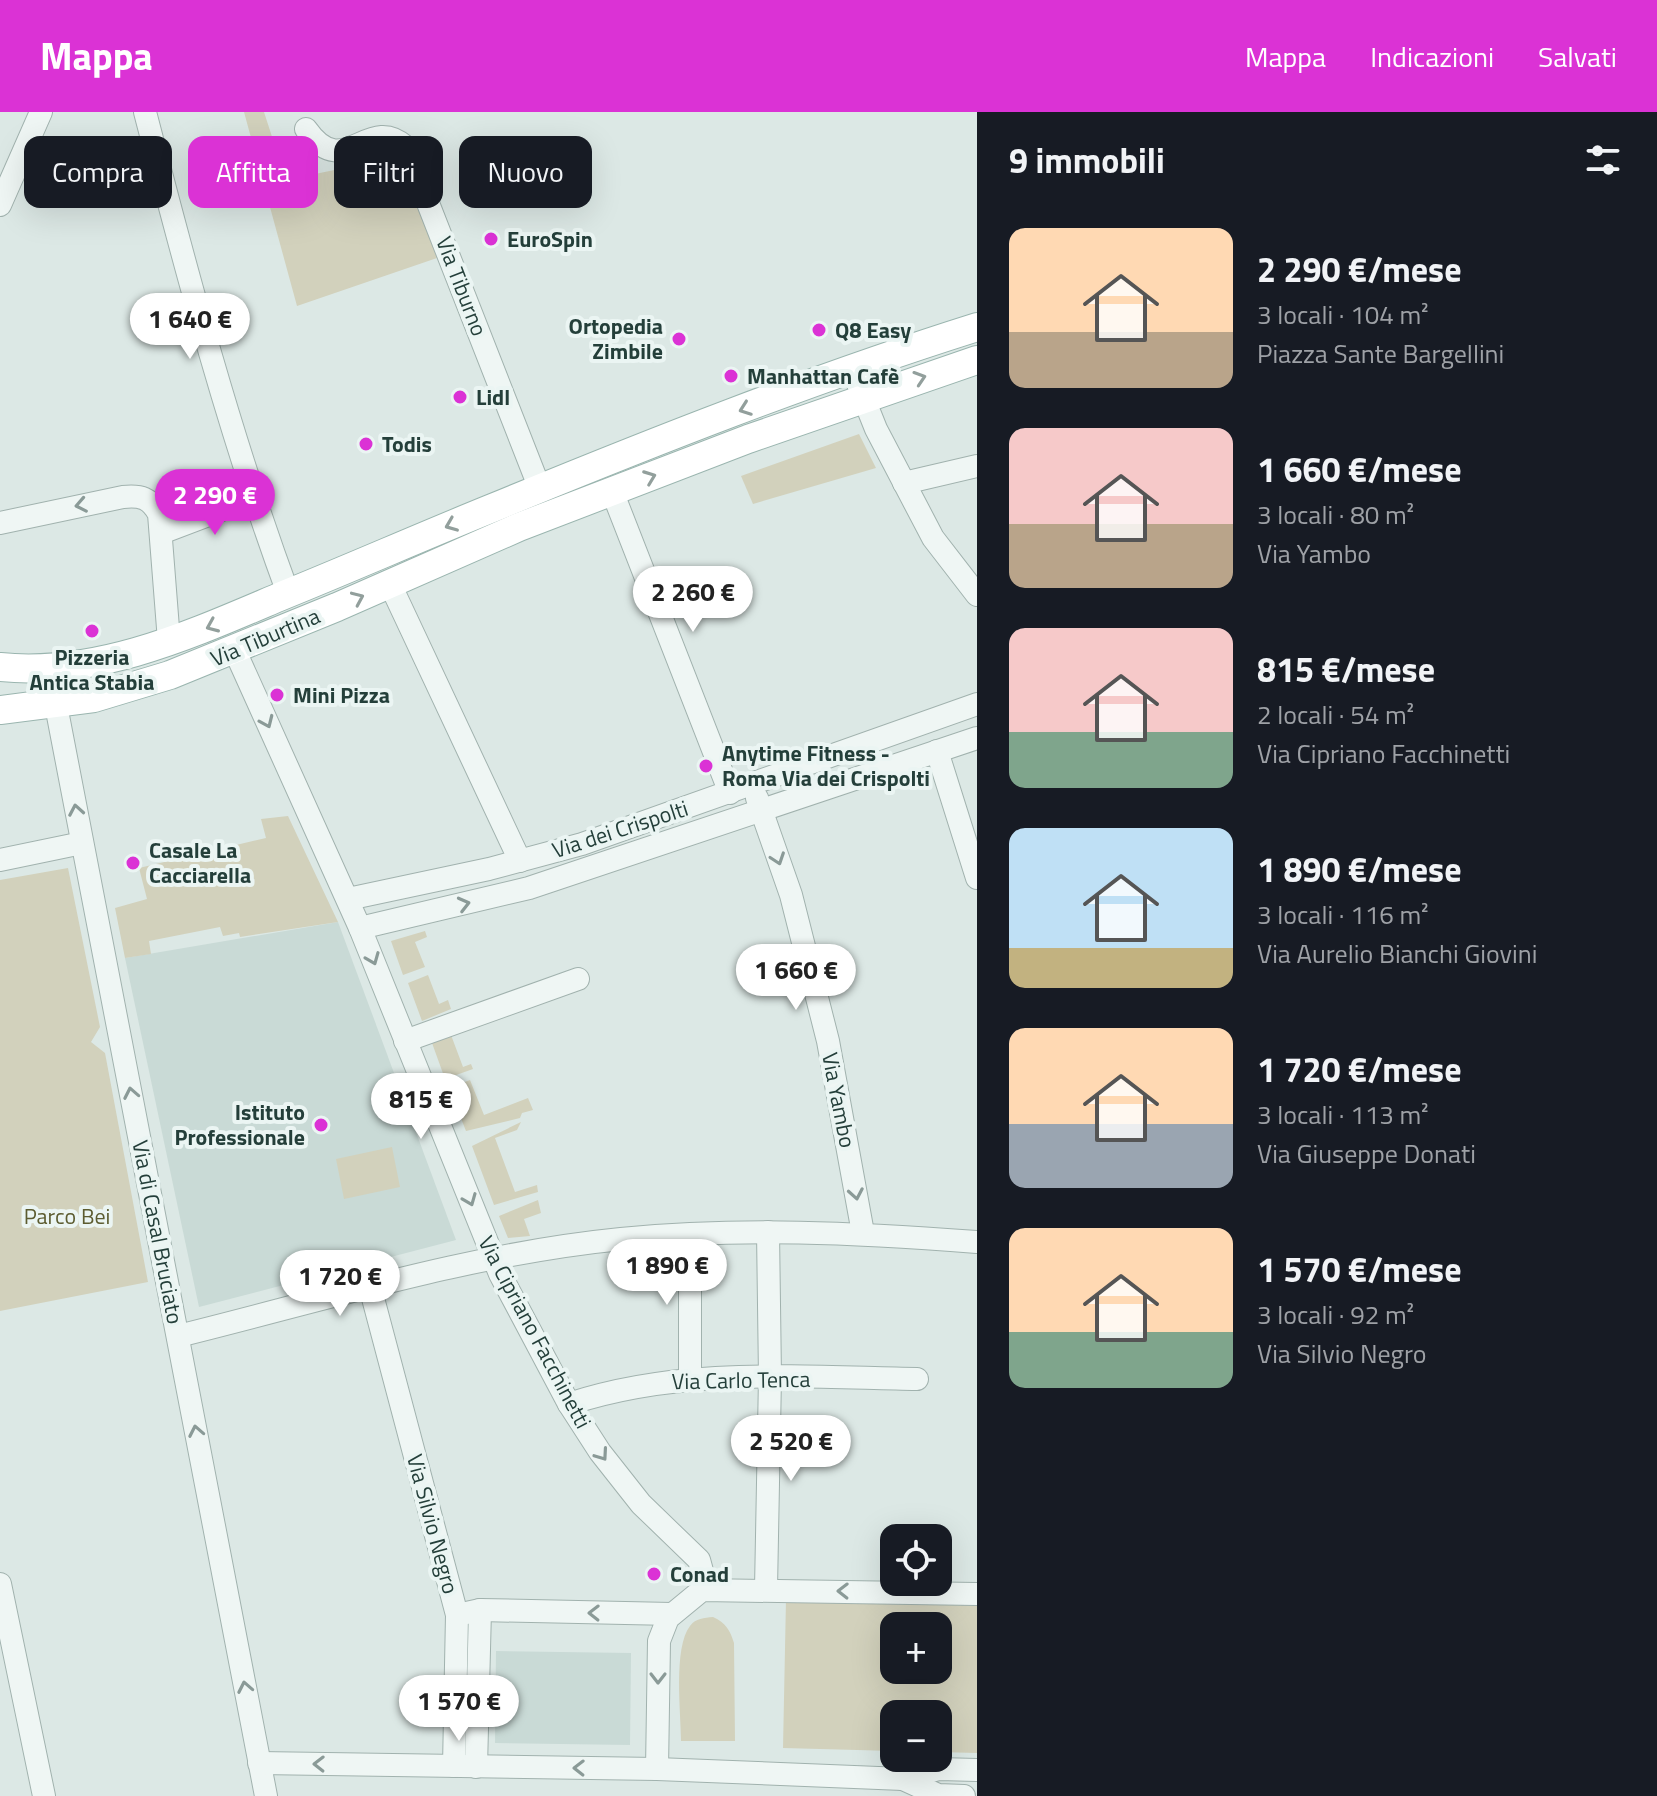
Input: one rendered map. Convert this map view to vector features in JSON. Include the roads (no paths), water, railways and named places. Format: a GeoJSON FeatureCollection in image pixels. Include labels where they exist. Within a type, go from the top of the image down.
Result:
{"type":"FeatureCollection","features":[{"type":"Feature","properties":{"kind":"main road","name":"Via Tiburtina"},"geometry":{"type":"LineString","coordinates":[[0,710],[94,698],[138,686],[235,651],[390,584],[513,514],[540,489],[852,369],[977,327]]}},
{"type":"Feature","properties":{"kind":"main road","name":"Via Tiburtina"},"geometry":{"type":"LineString","coordinates":[[0,667],[49,669],[130,653],[169,641],[288,593],[513,514],[612,491],[864,397],[977,360]]}},
{"type":"Feature","properties":{"kind":"street"},"geometry":{"type":"LineString","coordinates":[[0,205],[41,112]]}},
{"type":"Feature","properties":{"kind":"street"},"geometry":{"type":"LineString","coordinates":[[145,112],[177,237],[253,498],[288,593]]}},
{"type":"Feature","properties":{"kind":"street","name":"Via Tiburno"},"geometry":{"type":"LineString","coordinates":[[306,129],[319,145],[332,151],[343,150],[381,135],[393,137],[406,147],[540,489]]}},
{"type":"Feature","properties":{"kind":"street"},"geometry":{"type":"LineString","coordinates":[[852,369],[876,429],[938,546],[977,595]]}},
{"type":"Feature","properties":{"kind":"street"},"geometry":{"type":"LineString","coordinates":[[904,483],[977,466]]}},
{"type":"Feature","properties":{"kind":"street"},"geometry":{"type":"LineString","coordinates":[[612,491],[730,793]]}},
{"type":"Feature","properties":{"kind":"street"},"geometry":{"type":"LineString","coordinates":[[0,523],[123,497],[141,496],[156,509],[161,533],[169,641]]}},
{"type":"Feature","properties":{"kind":"street"},"geometry":{"type":"LineString","coordinates":[[161,533],[253,498]]}},
{"type":"Feature","properties":{"kind":"street"},"geometry":{"type":"LineString","coordinates":[[390,584],[520,861]]}},
{"type":"Feature","properties":{"kind":"street","name":"Via Cipriano Facchinetti"},"geometry":{"type":"LineString","coordinates":[[235,651],[348,899],[493,1259],[569,1404],[623,1483],[699,1560],[702,1590]]}},
{"type":"Feature","properties":{"kind":"street"},"geometry":{"type":"LineString","coordinates":[[130,653],[138,686]]}},
{"type":"Feature","properties":{"kind":"street","name":"Via di Casal Bruciato"},"geometry":{"type":"LineString","coordinates":[[49,669],[266,1796]]}},
{"type":"Feature","properties":{"kind":"street","name":"Via dei Crispolti"},"geometry":{"type":"LineString","coordinates":[[348,899],[433,882],[582,844],[977,704]]}},
{"type":"Feature","properties":{"kind":"street","name":"Via dei Crispolti"},"geometry":{"type":"LineString","coordinates":[[360,928],[529,888],[977,738]]}},
{"type":"Feature","properties":{"kind":"street"},"geometry":{"type":"LineString","coordinates":[[937,751],[977,878]]}},
{"type":"Feature","properties":{"kind":"street","name":"Via Yambo"},"geometry":{"type":"LineString","coordinates":[[753,785],[791,895],[828,1041],[863,1233]]}},
{"type":"Feature","properties":{"kind":"street"},"geometry":{"type":"LineString","coordinates":[[0,860],[82,843]]}},
{"type":"Feature","properties":{"kind":"street"},"geometry":{"type":"LineString","coordinates":[[405,1041],[578,979]]}},
{"type":"Feature","properties":{"kind":"street"},"geometry":{"type":"LineString","coordinates":[[766,1589],[770,1377],[768,1232]]}},
{"type":"Feature","properties":{"kind":"street"},"geometry":{"type":"LineString","coordinates":[[178,1336],[493,1259],[620,1239],[768,1232],[863,1233],[977,1242]]}},
{"type":"Feature","properties":{"kind":"street"},"geometry":{"type":"LineString","coordinates":[[690,1235],[690,1378]]}},
{"type":"Feature","properties":{"kind":"street","name":"Via Silvio Negro"},"geometry":{"type":"LineString","coordinates":[[370,1287],[457,1615],[465,1766]]}},
{"type":"Feature","properties":{"kind":"street","name":"Via Carlo Tenca"},"geometry":{"type":"LineString","coordinates":[[569,1404],[633,1386],[690,1378],[917,1379]]}},
{"type":"Feature","properties":{"kind":"street"},"geometry":{"type":"LineString","coordinates":[[0,1584],[44,1796]]}},
{"type":"Feature","properties":{"kind":"street"},"geometry":{"type":"LineString","coordinates":[[657,1769],[658,1652],[662,1628],[672,1614],[702,1590],[977,1594]]}},
{"type":"Feature","properties":{"kind":"street"},"geometry":{"type":"LineString","coordinates":[[457,1615],[480,1610],[672,1614]]}},
{"type":"Feature","properties":{"kind":"street","name":"Via Silvio Negro"},"geometry":{"type":"LineString","coordinates":[[465,1766],[480,1610]]}},
{"type":"Feature","properties":{"kind":"street"},"geometry":{"type":"LineString","coordinates":[[259,1763],[657,1769],[902,1787],[938,1795],[964,1796]]}},
{"type":"Feature","properties":{"kind":"street"},"geometry":{"type":"LineString","coordinates":[[902,1787],[939,1769],[977,1770]]}},
{"type":"Feature","properties":{"kind":"place","name":"EuroSpin"},"geometry":{"type":"Point","coordinates":[491,239]}},
{"type":"Feature","properties":{"kind":"place","name":"Q8 Easy"},"geometry":{"type":"Point","coordinates":[819,330]}},
{"type":"Feature","properties":{"kind":"place","name":"Ortopedia Zimbile"},"geometry":{"type":"Point","coordinates":[679,339]}},
{"type":"Feature","properties":{"kind":"place","name":"Manhattan Cafè"},"geometry":{"type":"Point","coordinates":[731,376]}},
{"type":"Feature","properties":{"kind":"place","name":"Lidl"},"geometry":{"type":"Point","coordinates":[460,397]}},
{"type":"Feature","properties":{"kind":"place","name":"Todis"},"geometry":{"type":"Point","coordinates":[366,444]}},
{"type":"Feature","properties":{"kind":"place","name":"Pizzeria Antica Stabia"},"geometry":{"type":"Point","coordinates":[92,631]}},
{"type":"Feature","properties":{"kind":"place","name":"Mini Pizza"},"geometry":{"type":"Point","coordinates":[277,695]}},
{"type":"Feature","properties":{"kind":"place","name":"Anytime Fitness - Roma Via dei Crispolti"},"geometry":{"type":"Point","coordinates":[706,766]}},
{"type":"Feature","properties":{"kind":"place","name":"Casale La Cacciarella"},"geometry":{"type":"Point","coordinates":[133,863]}},
{"type":"Feature","properties":{"kind":"place","name":"Istituto Professionale"},"geometry":{"type":"Point","coordinates":[321,1125]}},
{"type":"Feature","properties":{"kind":"place","name":"Conad"},"geometry":{"type":"Point","coordinates":[654,1574]}},
{"type":"Feature","properties":{"kind":"park label","name":"Parco Bei"},"geometry":{"type":"Point","coordinates":[67,1216]}}]}
